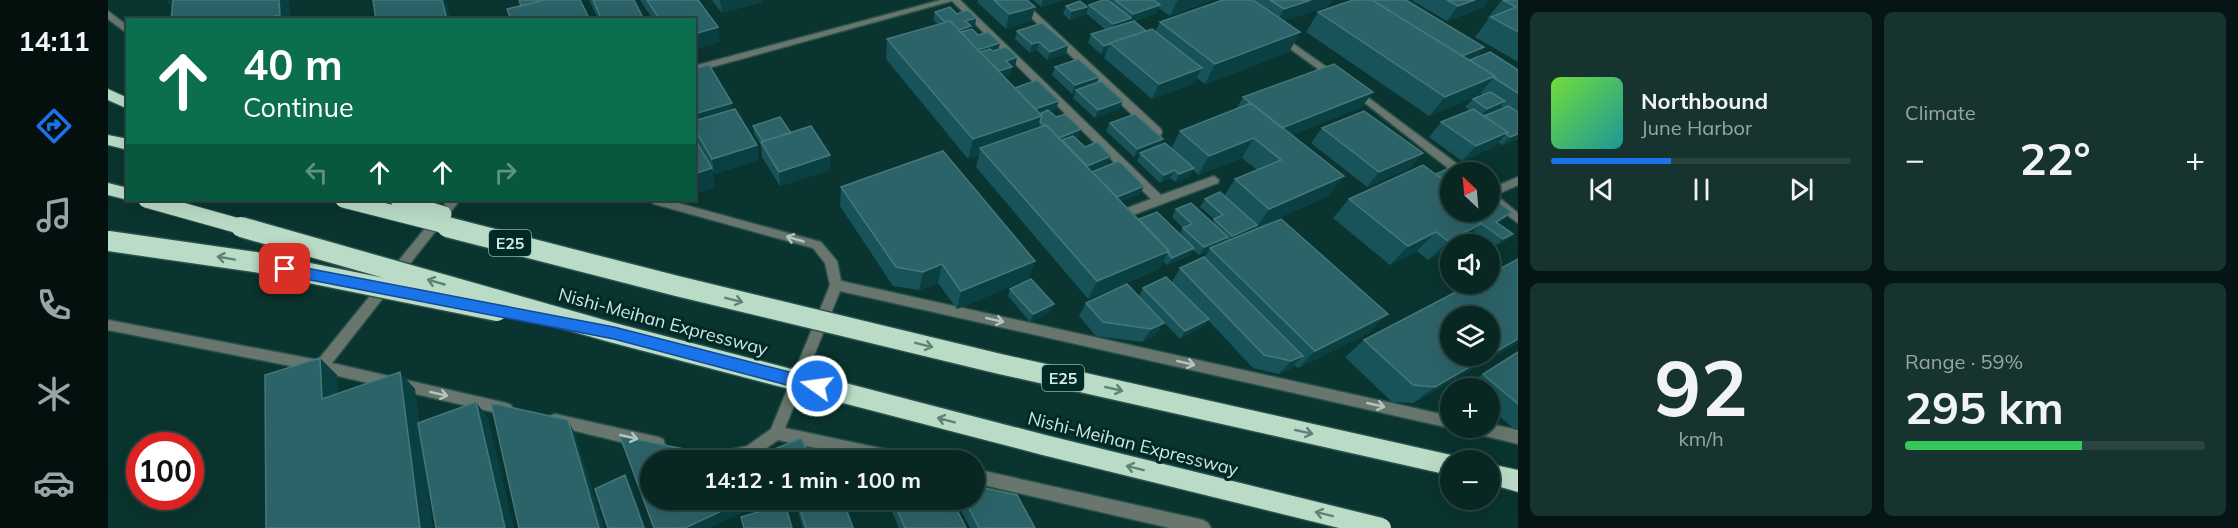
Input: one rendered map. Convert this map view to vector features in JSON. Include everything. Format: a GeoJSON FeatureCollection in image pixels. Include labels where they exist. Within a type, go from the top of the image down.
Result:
{"type":"FeatureCollection","features":[{"type":"Feature","properties":{"kind":"highway"},"geometry":{"type":"LineString","coordinates":[[108,94],[126,103]]}},
{"type":"Feature","properties":{"kind":"highway"},"geometry":{"type":"LineString","coordinates":[[108,140],[126,144]]}},
{"type":"Feature","properties":{"kind":"highway"},"geometry":{"type":"LineString","coordinates":[[108,189],[126,194]]}},
{"type":"Feature","properties":{"kind":"highway","name":"Nishi-Meihan Expressway"},"geometry":{"type":"LineString","coordinates":[[150,201],[614,333],[1044,445],[1381,528]]}},
{"type":"Feature","properties":{"kind":"highway","name":"Nishi-Meihan Expressway"},"geometry":{"type":"LineString","coordinates":[[348,201],[677,286],[1012,366],[1440,463]]}},
{"type":"Feature","properties":{"kind":"highway","name":"E25"},"geometry":{"type":"LineString","coordinates":[[401,201],[677,286]]}},
{"type":"Feature","properties":{"kind":"highway"},"geometry":{"type":"LineString","coordinates":[[108,241],[238,260],[614,333]]}},
{"type":"Feature","properties":{"kind":"highway"},"geometry":{"type":"LineString","coordinates":[[1500,476],[1518,481]]}},
{"type":"Feature","properties":{"kind":"street"},"geometry":{"type":"LineString","coordinates":[[696,68],[953,0],[1160,201]]}},
{"type":"Feature","properties":{"kind":"street"},"geometry":{"type":"LineString","coordinates":[[1017,0],[1157,132]]}},
{"type":"Feature","properties":{"kind":"street"},"geometry":{"type":"LineString","coordinates":[[108,14],[126,29]]}},
{"type":"Feature","properties":{"kind":"street"},"geometry":{"type":"LineString","coordinates":[[1268,28],[1364,97],[1447,162]]}},
{"type":"Feature","properties":{"kind":"street"},"geometry":{"type":"LineString","coordinates":[[1126,213],[1214,180]]}},
{"type":"Feature","properties":{"kind":"street"},"geometry":{"type":"LineString","coordinates":[[1500,189],[1518,181]]}},
{"type":"Feature","properties":{"kind":"street"},"geometry":{"type":"LineString","coordinates":[[321,366],[453,201]]}},
{"type":"Feature","properties":{"kind":"street"},"geometry":{"type":"LineString","coordinates":[[658,201],[817,245],[831,261],[836,285],[776,433],[754,450]]}},
{"type":"Feature","properties":{"kind":"street"},"geometry":{"type":"LineString","coordinates":[[1500,203],[1518,219]]}},
{"type":"Feature","properties":{"kind":"street"},"geometry":{"type":"LineString","coordinates":[[836,285],[1440,420]]}},
{"type":"Feature","properties":{"kind":"street"},"geometry":{"type":"LineString","coordinates":[[108,325],[321,366],[515,411]]}},
{"type":"Feature","properties":{"kind":"street"},"geometry":{"type":"LineString","coordinates":[[538,416],[676,448]]}},
{"type":"Feature","properties":{"kind":"street"},"geometry":{"type":"LineString","coordinates":[[776,433],[856,450]]}},
{"type":"Feature","properties":{"kind":"street"},"geometry":{"type":"LineString","coordinates":[[1500,433],[1518,437]]}},
{"type":"Feature","properties":{"kind":"street"},"geometry":{"type":"LineString","coordinates":[[985,478],[1203,528]]}},
{"type":"Feature","properties":{"kind":"building"},"geometry":{"type":"Polygon","coordinates":[[[173,0],[279,0],[280,15],[267,18],[171,18],[173,0]]]}},
{"type":"Feature","properties":{"kind":"building"},"geometry":{"type":"Polygon","coordinates":[[[373,0],[442,0],[446,18],[376,18],[373,0]]]}},
{"type":"Feature","properties":{"kind":"building"},"geometry":{"type":"Polygon","coordinates":[[[519,0],[545,0],[521,6],[519,0]]]}},
{"type":"Feature","properties":{"kind":"building"},"geometry":{"type":"Polygon","coordinates":[[[545,0],[580,0],[589,18],[510,18],[507,9],[545,0]]]}},
{"type":"Feature","properties":{"kind":"building"},"geometry":{"type":"Polygon","coordinates":[[[593,0],[634,0],[643,18],[601,18],[593,0]]]}},
{"type":"Feature","properties":{"kind":"building"},"geometry":{"type":"Polygon","coordinates":[[[647,0],[698,0],[718,27],[696,33],[696,18],[659,18],[647,0]]]}},
{"type":"Feature","properties":{"kind":"building"},"geometry":{"type":"Polygon","coordinates":[[[994,0],[1027,0],[1035,7],[1009,14],[994,0]]]}},
{"type":"Feature","properties":{"kind":"building"},"geometry":{"type":"Polygon","coordinates":[[[1108,0],[1131,18],[1113,24],[1089,5],[1108,0]]]}},
{"type":"Feature","properties":{"kind":"building"},"geometry":{"type":"Polygon","coordinates":[[[1115,0],[1154,0],[1160,5],[1133,14],[1115,0]]]}},
{"type":"Feature","properties":{"kind":"building"},"geometry":{"type":"Polygon","coordinates":[[[1223,0],[1253,0],[1300,32],[1215,64],[1160,22],[1223,0]]]}},
{"type":"Feature","properties":{"kind":"building"},"geometry":{"type":"Polygon","coordinates":[[[1270,0],[1311,0],[1284,9],[1270,0]]]}},
{"type":"Feature","properties":{"kind":"building"},"geometry":{"type":"Polygon","coordinates":[[[1353,0],[1372,0],[1495,76],[1445,97],[1318,12],[1353,0]]]}},
{"type":"Feature","properties":{"kind":"building"},"geometry":{"type":"Polygon","coordinates":[[[1372,0],[1406,0],[1484,47],[1462,56],[1372,0]]]}},
{"type":"Feature","properties":{"kind":"building"},"geometry":{"type":"Polygon","coordinates":[[[1447,0],[1475,0],[1458,6],[1447,0]]]}},
{"type":"Feature","properties":{"kind":"building"},"geometry":{"type":"Polygon","coordinates":[[[1503,0],[1518,0],[1518,32],[1491,17],[1516,7],[1503,0]]]}},
{"type":"Feature","properties":{"kind":"building"},"geometry":{"type":"Polygon","coordinates":[[[1080,1],[1087,7],[1072,11],[1066,6],[1080,1]]]}},
{"type":"Feature","properties":{"kind":"building"},"geometry":{"type":"Polygon","coordinates":[[[950,7],[957,14],[968,10],[976,18],[965,21],[971,26],[959,30],[950,21],[945,22],[935,12],[950,7]]]}},
{"type":"Feature","properties":{"kind":"building"},"geometry":{"type":"Polygon","coordinates":[[[950,21],[1042,116],[973,139],[887,39],[950,21]]]}},
{"type":"Feature","properties":{"kind":"building"},"geometry":{"type":"Polygon","coordinates":[[[1134,21],[1146,31],[1104,46],[1091,34],[1134,21]]]}},
{"type":"Feature","properties":{"kind":"building"},"geometry":{"type":"Polygon","coordinates":[[[1042,23],[1068,45],[1050,52],[1039,42],[1032,44],[1017,31],[1042,23]]]}},
{"type":"Feature","properties":{"kind":"building"},"geometry":{"type":"Polygon","coordinates":[[[972,29],[978,35],[988,32],[1000,43],[978,50],[961,32],[972,29]]]}},
{"type":"Feature","properties":{"kind":"building"},"geometry":{"type":"Polygon","coordinates":[[[1152,29],[1202,68],[1159,84],[1110,43],[1152,29]]]}},
{"type":"Feature","properties":{"kind":"building"},"geometry":{"type":"Polygon","coordinates":[[[1006,47],[1017,57],[1006,61],[1012,67],[999,71],[980,52],[990,49],[993,51],[1006,47]]]}},
{"type":"Feature","properties":{"kind":"building"},"geometry":{"type":"Polygon","coordinates":[[[1490,52],[1518,70],[1518,93],[1470,60],[1490,52]]]}},
{"type":"Feature","properties":{"kind":"building"},"geometry":{"type":"Polygon","coordinates":[[[1078,59],[1099,77],[1075,85],[1055,67],[1078,59]]]}},
{"type":"Feature","properties":{"kind":"building"},"geometry":{"type":"Polygon","coordinates":[[[1334,64],[1373,92],[1282,128],[1243,97],[1334,64]]]}},
{"type":"Feature","properties":{"kind":"building"},"geometry":{"type":"Polygon","coordinates":[[[709,65],[732,103],[696,113],[696,68],[709,65]]]}},
{"type":"Feature","properties":{"kind":"building"},"geometry":{"type":"Polygon","coordinates":[[[1037,80],[1059,101],[1035,109],[1015,88],[1037,80]]]}},
{"type":"Feature","properties":{"kind":"building"},"geometry":{"type":"Polygon","coordinates":[[[1101,81],[1123,101],[1098,110],[1076,90],[1101,81]]]}},
{"type":"Feature","properties":{"kind":"building"},"geometry":{"type":"Polygon","coordinates":[[[1490,92],[1505,101],[1487,109],[1473,99],[1490,92]]]}},
{"type":"Feature","properties":{"kind":"building"},"geometry":{"type":"Polygon","coordinates":[[[1251,103],[1344,176],[1269,209],[1235,179],[1281,160],[1254,138],[1209,156],[1180,131],[1251,103]]]}},
{"type":"Feature","properties":{"kind":"building"},"geometry":{"type":"Polygon","coordinates":[[[1508,106],[1518,112],[1518,134],[1510,137],[1506,134],[1508,132],[1484,116],[1508,106]]]}},
{"type":"Feature","properties":{"kind":"building"},"geometry":{"type":"Polygon","coordinates":[[[735,109],[757,145],[712,159],[696,131],[696,120],[735,109]]]}},
{"type":"Feature","properties":{"kind":"building"},"geometry":{"type":"Polygon","coordinates":[[[1473,109],[1508,132],[1476,146],[1441,122],[1473,109]]]}},
{"type":"Feature","properties":{"kind":"building"},"geometry":{"type":"Polygon","coordinates":[[[1048,110],[1056,117],[1065,114],[1081,129],[1059,138],[1040,122],[1042,116],[1040,114],[1048,110]]]}},
{"type":"Feature","properties":{"kind":"building"},"geometry":{"type":"Polygon","coordinates":[[[1364,111],[1423,153],[1379,172],[1322,128],[1364,111]]]}},
{"type":"Feature","properties":{"kind":"building"},"geometry":{"type":"Polygon","coordinates":[[[1135,114],[1163,139],[1137,149],[1110,123],[1135,114]]]}},
{"type":"Feature","properties":{"kind":"building"},"geometry":{"type":"Polygon","coordinates":[[[780,117],[791,133],[763,141],[753,126],[780,117]]]}},
{"type":"Feature","properties":{"kind":"building"},"geometry":{"type":"Polygon","coordinates":[[[1046,125],[1169,251],[1097,281],[980,148],[1046,125]]]}},
{"type":"Feature","properties":{"kind":"building"},"geometry":{"type":"Polygon","coordinates":[[[811,126],[830,155],[779,172],[761,142],[811,126]]]}},
{"type":"Feature","properties":{"kind":"building"},"geometry":{"type":"Polygon","coordinates":[[[1073,136],[1085,147],[1097,142],[1111,156],[1087,166],[1062,140],[1073,136]]]}},
{"type":"Feature","properties":{"kind":"building"},"geometry":{"type":"Polygon","coordinates":[[[696,141],[712,168],[696,173],[696,141]]]}},
{"type":"Feature","properties":{"kind":"building"},"geometry":{"type":"Polygon","coordinates":[[[1165,143],[1194,168],[1179,174],[1175,170],[1164,175],[1140,153],[1165,143]]]}},
{"type":"Feature","properties":{"kind":"building"},"geometry":{"type":"Polygon","coordinates":[[[943,151],[1035,261],[961,291],[942,264],[923,272],[896,267],[841,187],[943,151]]]}},
{"type":"Feature","properties":{"kind":"building"},"geometry":{"type":"Polygon","coordinates":[[[1119,161],[1144,186],[1117,197],[1092,172],[1119,161]]]}},
{"type":"Feature","properties":{"kind":"building"},"geometry":{"type":"Polygon","coordinates":[[[1423,165],[1440,178],[1440,222],[1478,222],[1481,224],[1462,234],[1440,235],[1436,232],[1408,246],[1349,199],[1423,165]]]}},
{"type":"Feature","properties":{"kind":"building"},"geometry":{"type":"Polygon","coordinates":[[[1220,192],[1257,225],[1232,236],[1214,219],[1223,215],[1205,199],[1220,192]]]}},
{"type":"Feature","properties":{"kind":"building"},"geometry":{"type":"Polygon","coordinates":[[[1191,203],[1228,237],[1204,247],[1183,228],[1192,224],[1176,209],[1191,203]]]}},
{"type":"Feature","properties":{"kind":"building"},"geometry":{"type":"Polygon","coordinates":[[[1500,204],[1512,212],[1500,220],[1500,204]]]}},
{"type":"Feature","properties":{"kind":"building"},"geometry":{"type":"Polygon","coordinates":[[[1157,212],[1194,248],[1172,258],[1169,251],[1139,219],[1157,212]]]}},
{"type":"Feature","properties":{"kind":"building"},"geometry":{"type":"Polygon","coordinates":[[[1281,219],[1388,314],[1315,351],[1210,248],[1281,219]]]}},
{"type":"Feature","properties":{"kind":"building"},"geometry":{"type":"Polygon","coordinates":[[[1479,222],[1496,222],[1513,234],[1503,239],[1500,234],[1496,234],[1479,222]]]}},
{"type":"Feature","properties":{"kind":"building"},"geometry":{"type":"Polygon","coordinates":[[[1204,257],[1303,356],[1291,361],[1264,355],[1180,268],[1204,257]]]}},
{"type":"Feature","properties":{"kind":"building"},"geometry":{"type":"Polygon","coordinates":[[[1518,259],[1518,339],[1500,349],[1500,306],[1440,306],[1440,366],[1472,366],[1451,378],[1440,378],[1440,384],[1435,387],[1413,385],[1364,340],[1452,294],[1500,294],[1500,269],[1518,259]]]}},
{"type":"Feature","properties":{"kind":"building"},"geometry":{"type":"Polygon","coordinates":[[[1166,277],[1209,319],[1185,331],[1143,288],[1166,277]]]}},
{"type":"Feature","properties":{"kind":"building"},"geometry":{"type":"Polygon","coordinates":[[[1031,279],[1054,304],[1033,314],[1010,289],[1031,279]]]}},
{"type":"Feature","properties":{"kind":"building"},"geometry":{"type":"Polygon","coordinates":[[[1127,284],[1164,323],[1151,329],[1103,322],[1086,303],[1127,284]]]}},
{"type":"Feature","properties":{"kind":"building"},"geometry":{"type":"Polygon","coordinates":[[[1518,352],[1518,404],[1500,389],[1500,378],[1488,378],[1483,374],[1496,366],[1500,366],[1500,363],[1518,352]]]}},
{"type":"Feature","properties":{"kind":"building"},"geometry":{"type":"Polygon","coordinates":[[[320,358],[322,399],[400,372],[420,528],[266,528],[265,375],[320,358]]]}},
{"type":"Feature","properties":{"kind":"building"},"geometry":{"type":"Polygon","coordinates":[[[476,402],[505,528],[436,528],[418,423],[476,402]]]}},
{"type":"Feature","properties":{"kind":"building"},"geometry":{"type":"Polygon","coordinates":[[[491,403],[568,420],[599,528],[519,528],[491,403]]]}},
{"type":"Feature","properties":{"kind":"building"},"geometry":{"type":"Polygon","coordinates":[[[620,436],[689,450],[640,450],[640,490],[620,436]]]}},
{"type":"Feature","properties":{"kind":"building"},"geometry":{"type":"Polygon","coordinates":[[[801,438],[807,450],[772,450],[801,438]]]}},
{"type":"Feature","properties":{"kind":"building"},"geometry":{"type":"Polygon","coordinates":[[[625,475],[644,528],[608,528],[595,489],[625,475]]]}},
{"type":"Feature","properties":{"kind":"building"},"geometry":{"type":"Polygon","coordinates":[[[985,488],[1017,495],[1035,528],[979,528],[970,510],[985,510],[985,488]]]}},
{"type":"Feature","properties":{"kind":"building"},"geometry":{"type":"Polygon","coordinates":[[[647,510],[724,510],[685,528],[654,528],[647,510]]]}},
{"type":"Feature","properties":{"kind":"building"},"geometry":{"type":"Polygon","coordinates":[[[765,510],[787,510],[792,528],[744,528],[741,517],[765,510]]]}},
{"type":"Feature","properties":{"kind":"building"},"geometry":{"type":"Polygon","coordinates":[[[800,510],[847,510],[853,528],[806,528],[800,510]]]}},
{"type":"Feature","properties":{"kind":"building"},"geometry":{"type":"Polygon","coordinates":[[[897,510],[957,510],[966,528],[905,528],[897,510]]]}},
{"type":"Feature","properties":{"kind":"route"},"geometry":{"type":"LineString","coordinates":[[285,269],[614,333],[817,386]]}}]}
